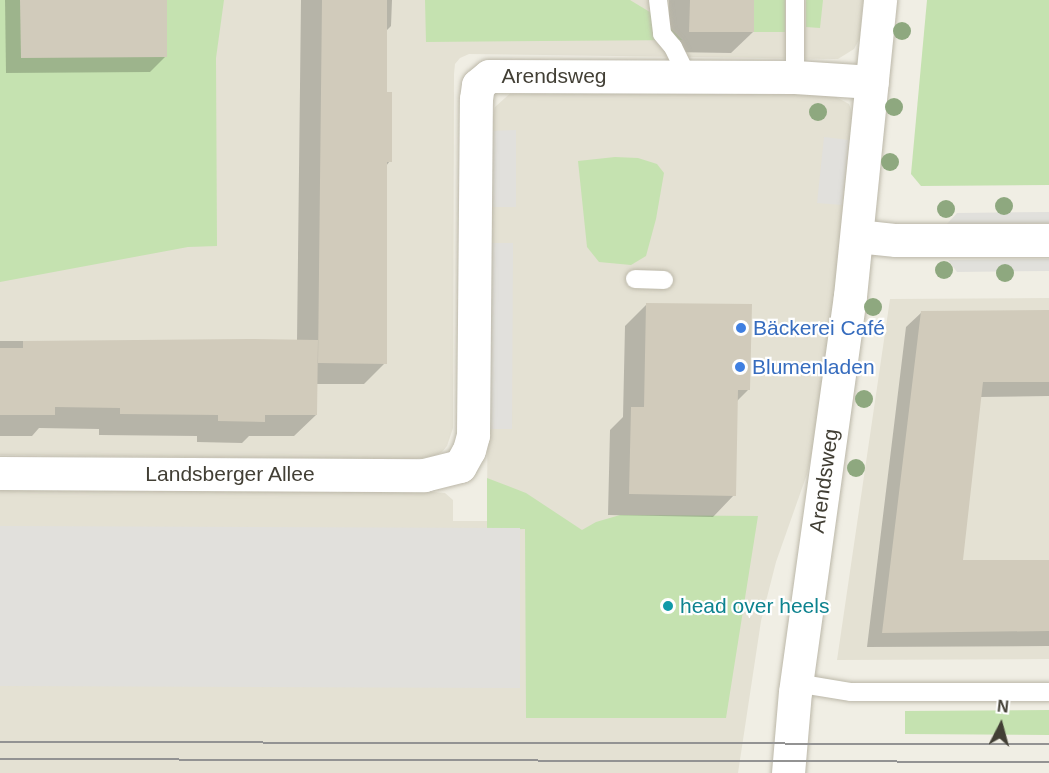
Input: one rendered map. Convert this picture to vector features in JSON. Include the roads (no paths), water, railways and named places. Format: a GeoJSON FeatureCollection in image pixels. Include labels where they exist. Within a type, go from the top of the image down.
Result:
{"type":"FeatureCollection","features":[{"type":"Feature","properties":{"kind":"street","name":"Arendsweg"},"geometry":{"type":"LineString","coordinates":[[788,773],[796,683],[857,236],[880,0]]}},
{"type":"Feature","properties":{"kind":"street","name":"Arendsweg"},"geometry":{"type":"LineString","coordinates":[[459,466],[469,450],[473,435],[478,85],[489,76],[795,77],[872,82]]}},
{"type":"Feature","properties":{"kind":"street"},"geometry":{"type":"LineString","coordinates":[[857,236],[896,240],[1049,240]]}},
{"type":"Feature","properties":{"kind":"street","name":"Landsberger Allee"},"geometry":{"type":"LineString","coordinates":[[0,473],[424,475],[459,466]]}},
{"type":"Feature","properties":{"kind":"lane"},"geometry":{"type":"LineString","coordinates":[[658,0],[662,34],[673,47],[687,76]]}},
{"type":"Feature","properties":{"kind":"lane"},"geometry":{"type":"LineString","coordinates":[[795,0],[795,77]]}},
{"type":"Feature","properties":{"kind":"lane"},"geometry":{"type":"LineString","coordinates":[[634,279],[664,280]]}},
{"type":"Feature","properties":{"kind":"lane"},"geometry":{"type":"LineString","coordinates":[[796,683],[850,692],[1049,692]]}},
{"type":"Feature","properties":{"kind":"tram line"},"geometry":{"type":"LineString","coordinates":[[0,742],[1049,744]]}},
{"type":"Feature","properties":{"kind":"tram line"},"geometry":{"type":"LineString","coordinates":[[0,759],[1049,762]]}},
{"type":"Feature","properties":{"kind":"place","name":"Bäckerei Café"},"geometry":{"type":"Point","coordinates":[741,328]}},
{"type":"Feature","properties":{"kind":"place","name":"Blumenladen"},"geometry":{"type":"Point","coordinates":[740,367]}},
{"type":"Feature","properties":{"kind":"place","name":"head over heels"},"geometry":{"type":"Point","coordinates":[668,606]}}]}
